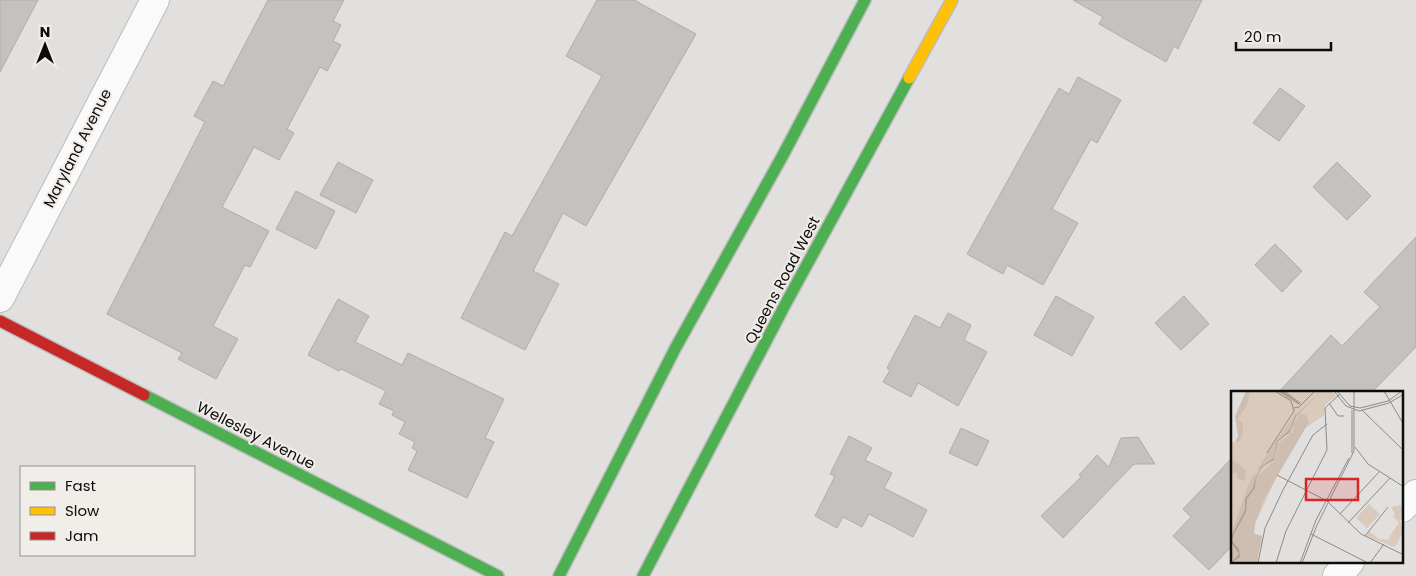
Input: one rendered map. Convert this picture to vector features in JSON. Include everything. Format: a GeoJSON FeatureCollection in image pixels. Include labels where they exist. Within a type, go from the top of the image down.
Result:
{"type":"FeatureCollection","features":[{"type":"Feature","properties":{"kind":"street","name":"Maryland Avenue"},"geometry":{"type":"LineString","coordinates":[[0,298],[155,0]]}},
{"type":"Feature","properties":{"kind":"street"},"geometry":{"type":"LineString","coordinates":[[559,576],[676,347],[783,155],[865,0]]}},
{"type":"Feature","properties":{"kind":"street","name":"Queens Road West"},"geometry":{"type":"LineString","coordinates":[[643,576],[786,303],[952,0]]}},
{"type":"Feature","properties":{"kind":"street","name":"Wellesley Avenue"},"geometry":{"type":"LineString","coordinates":[[0,321],[498,576]]}},
{"type":"Feature","properties":{"kind":"street"},"geometry":{"type":"LineString","coordinates":[[1404,506],[1416,494]]}},
{"type":"Feature","properties":{"kind":"street"},"geometry":{"type":"LineString","coordinates":[[1337,576],[1348,564]]}},
{"type":"Feature","properties":{"kind":"building"},"geometry":{"type":"Polygon","coordinates":[[[0,0],[38,0],[0,72],[0,0]]]}},
{"type":"Feature","properties":{"kind":"building"},"geometry":{"type":"Polygon","coordinates":[[[268,0],[344,0],[333,21],[341,25],[333,41],[341,45],[327,71],[320,67],[287,129],[294,133],[279,160],[254,147],[222,207],[269,231],[250,267],[245,265],[213,326],[238,339],[216,379],[178,359],[182,353],[107,314],[205,122],[194,116],[213,81],[223,86],[268,0]]]}},
{"type":"Feature","properties":{"kind":"building"},"geometry":{"type":"Polygon","coordinates":[[[597,0],[634,0],[696,34],[586,226],[563,213],[533,271],[559,284],[525,350],[461,318],[505,232],[512,236],[602,76],[566,56],[597,0]]]}},
{"type":"Feature","properties":{"kind":"building"},"geometry":{"type":"Polygon","coordinates":[[[1073,0],[1202,0],[1178,49],[1174,46],[1166,62],[1099,24],[1103,17],[1073,0]]]}},
{"type":"Feature","properties":{"kind":"building"},"geometry":{"type":"Polygon","coordinates":[[[1078,77],[1121,100],[1097,143],[1091,139],[1052,209],[1078,223],[1043,285],[1007,265],[1003,274],[967,254],[1059,88],[1069,94],[1078,77]]]}},
{"type":"Feature","properties":{"kind":"building"},"geometry":{"type":"Polygon","coordinates":[[[1280,88],[1305,106],[1279,141],[1253,123],[1280,88]]]}},
{"type":"Feature","properties":{"kind":"building"},"geometry":{"type":"Polygon","coordinates":[[[338,162],[373,180],[356,213],[320,195],[338,162]]]}},
{"type":"Feature","properties":{"kind":"building"},"geometry":{"type":"Polygon","coordinates":[[[1337,162],[1371,196],[1347,220],[1313,187],[1337,162]]]}},
{"type":"Feature","properties":{"kind":"building"},"geometry":{"type":"Polygon","coordinates":[[[296,191],[335,211],[316,249],[276,229],[296,191]]]}},
{"type":"Feature","properties":{"kind":"building"},"geometry":{"type":"Polygon","coordinates":[[[1416,237],[1416,347],[1373,391],[1280,391],[1331,335],[1342,346],[1380,307],[1364,292],[1416,237]]]}},
{"type":"Feature","properties":{"kind":"building"},"geometry":{"type":"Polygon","coordinates":[[[1275,244],[1302,271],[1282,292],[1255,265],[1275,244]]]}},
{"type":"Feature","properties":{"kind":"building"},"geometry":{"type":"Polygon","coordinates":[[[1056,296],[1094,317],[1072,356],[1034,335],[1056,296]]]}},
{"type":"Feature","properties":{"kind":"building"},"geometry":{"type":"Polygon","coordinates":[[[1184,296],[1209,324],[1181,350],[1155,323],[1184,296]]]}},
{"type":"Feature","properties":{"kind":"building"},"geometry":{"type":"Polygon","coordinates":[[[338,299],[369,316],[355,342],[402,365],[408,353],[504,399],[485,438],[494,442],[467,498],[408,470],[417,451],[412,448],[415,442],[399,434],[405,422],[392,415],[394,411],[379,404],[386,391],[341,369],[339,371],[308,355],[338,299]]]}},
{"type":"Feature","properties":{"kind":"building"},"geometry":{"type":"Polygon","coordinates":[[[948,313],[971,325],[964,340],[987,352],[958,406],[918,383],[911,397],[883,382],[890,370],[887,368],[915,315],[940,328],[948,313]]]}},
{"type":"Feature","properties":{"kind":"building"},"geometry":{"type":"Polygon","coordinates":[[[961,428],[989,441],[977,466],[949,453],[961,428]]]}},
{"type":"Feature","properties":{"kind":"building"},"geometry":{"type":"Polygon","coordinates":[[[849,436],[872,448],[865,460],[892,473],[884,488],[927,510],[913,537],[869,514],[862,527],[843,517],[837,528],[815,516],[835,476],[830,474],[849,436]]]}},
{"type":"Feature","properties":{"kind":"building"},"geometry":{"type":"Polygon","coordinates":[[[1138,437],[1155,464],[1134,464],[1063,538],[1041,516],[1081,477],[1079,475],[1097,455],[1109,467],[1121,438],[1138,437]]]}},
{"type":"Feature","properties":{"kind":"building"},"geometry":{"type":"Polygon","coordinates":[[[1231,459],[1231,547],[1209,570],[1173,536],[1191,517],[1183,509],[1231,459]]]}},
{"type":"Feature","properties":{"kind":"traffic: fast"},"geometry":{"type":"LineString","coordinates":[[559,576],[676,347],[783,155],[865,0]]}},
{"type":"Feature","properties":{"kind":"traffic: fast"},"geometry":{"type":"LineString","coordinates":[[643,576],[786,303],[909,78]]}},
{"type":"Feature","properties":{"kind":"traffic: fast"},"geometry":{"type":"LineString","coordinates":[[144,395],[498,576]]}},
{"type":"Feature","properties":{"kind":"traffic: slow"},"geometry":{"type":"LineString","coordinates":[[909,78],[952,0]]}},
{"type":"Feature","properties":{"kind":"traffic: jam"},"geometry":{"type":"LineString","coordinates":[[0,321],[144,395]]}}]}
